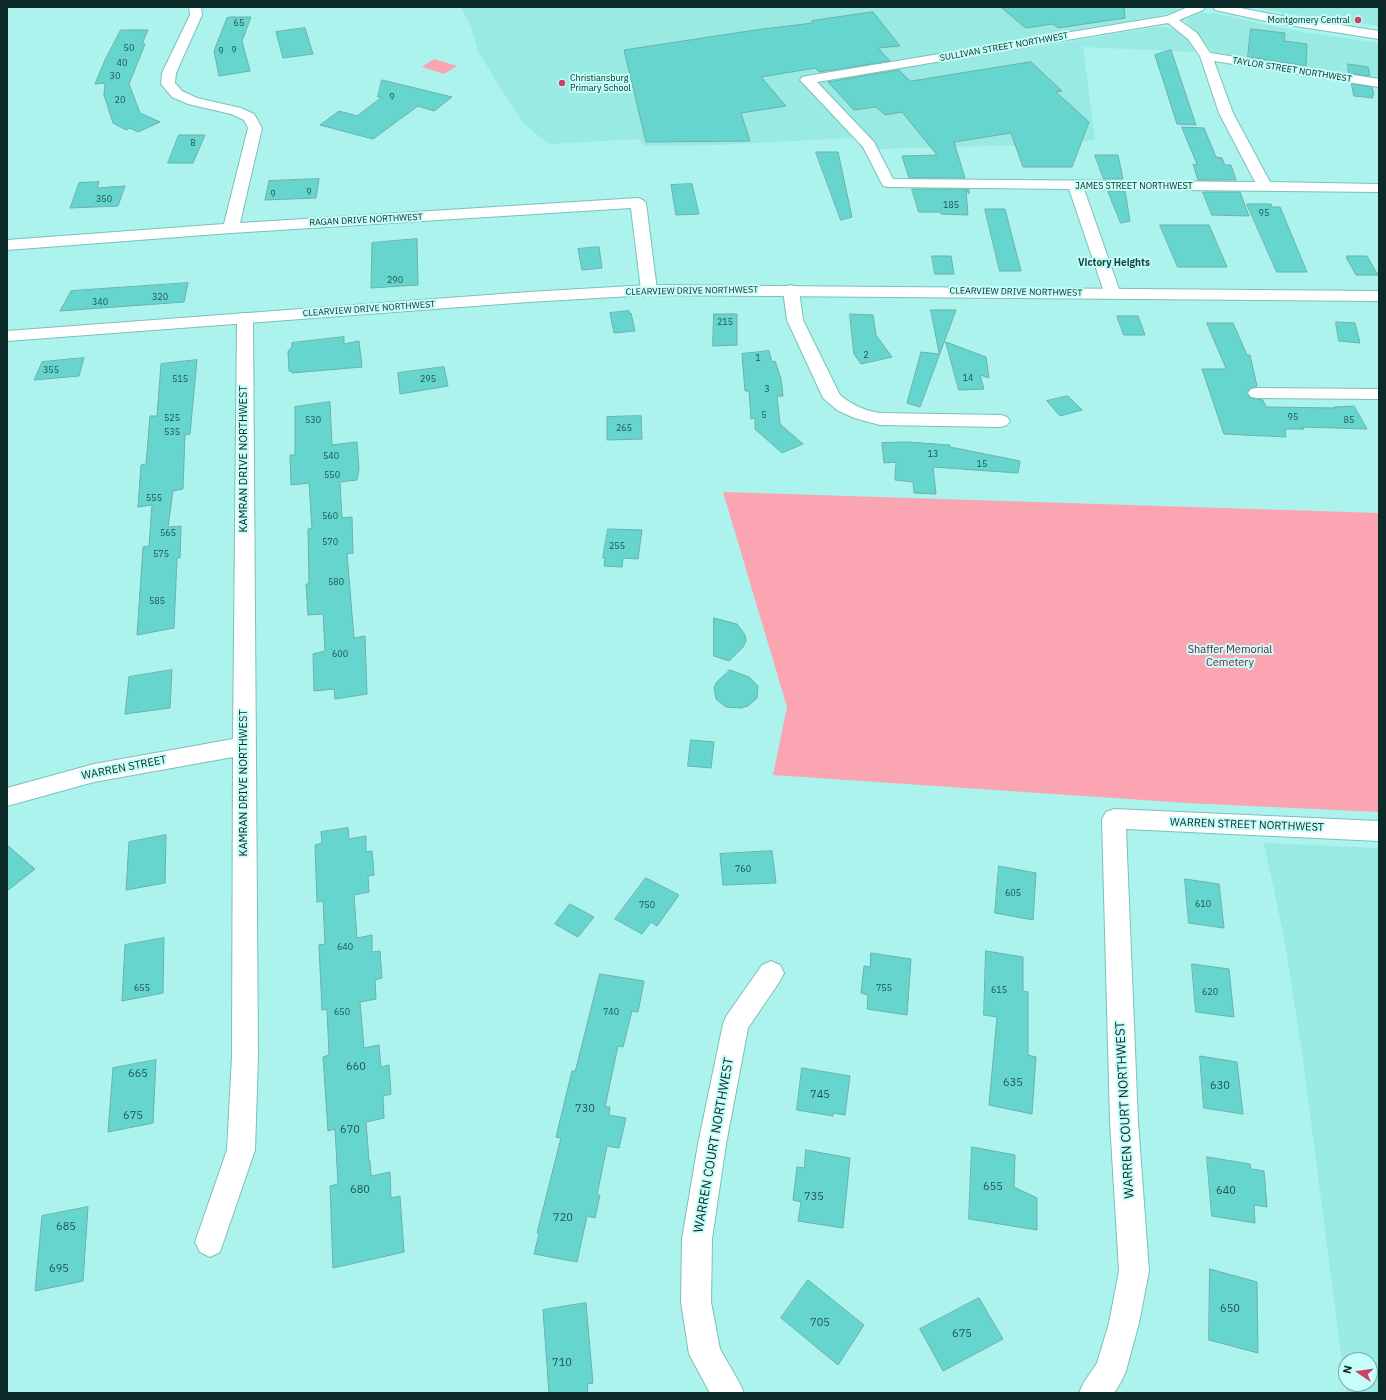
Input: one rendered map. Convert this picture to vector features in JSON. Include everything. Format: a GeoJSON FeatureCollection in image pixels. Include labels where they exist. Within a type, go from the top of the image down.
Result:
{"type":"FeatureCollection","features":[{"type":"Feature","properties":{"kind":"street"},"geometry":{"type":"LineString","coordinates":[[195,7],[196,15],[168,73],[168,84],[176,94],[193,101],[236,111],[249,117],[254,128],[232,228]]}},
{"type":"Feature","properties":{"kind":"street","name":"SULLIVAN STREET NORTHWEST"},"geometry":{"type":"LineString","coordinates":[[888,183],[869,145],[807,80],[1170,19],[1199,7]]}},
{"type":"Feature","properties":{"kind":"street"},"geometry":{"type":"LineString","coordinates":[[1219,7],[1270,18],[1379,34]]}},
{"type":"Feature","properties":{"kind":"street"},"geometry":{"type":"LineString","coordinates":[[1170,19],[1193,36],[1206,56],[1226,113],[1264,186]]}},
{"type":"Feature","properties":{"kind":"street","name":"TAYLOR STREET NORTHWEST"},"geometry":{"type":"LineString","coordinates":[[1206,56],[1379,83]]}},
{"type":"Feature","properties":{"kind":"street","name":"JAMES STREET NORTHWEST"},"geometry":{"type":"LineString","coordinates":[[888,183],[1379,188]]}},
{"type":"Feature","properties":{"kind":"street"},"geometry":{"type":"LineString","coordinates":[[1075,186],[1112,292]]}},
{"type":"Feature","properties":{"kind":"street","name":"RAGAN DRIVE NORTHWEST"},"geometry":{"type":"LineString","coordinates":[[7,245],[232,228],[638,203],[649,290]]}},
{"type":"Feature","properties":{"kind":"street","name":"CLEARVIEW DRIVE NORTHWEST"},"geometry":{"type":"LineString","coordinates":[[7,336],[528,297],[649,290],[1112,292],[1379,296]]}},
{"type":"Feature","properties":{"kind":"street"},"geometry":{"type":"LineString","coordinates":[[791,290],[795,320],[832,398],[839,405],[866,417],[880,419],[1001,421]]}},
{"type":"Feature","properties":{"kind":"street","name":"KAMRAN DRIVE NORTHWEST"},"geometry":{"type":"LineString","coordinates":[[210,1242],[241,1150],[245,1057],[245,318]]}},
{"type":"Feature","properties":{"kind":"street"},"geometry":{"type":"LineString","coordinates":[[1258,393],[1379,394]]}},
{"type":"Feature","properties":{"kind":"street","name":"WARREN STREET"},"geometry":{"type":"LineString","coordinates":[[7,797],[41,786],[85,776],[244,746]]}},
{"type":"Feature","properties":{"kind":"street","name":"WARREN STREET NORTHWEST"},"geometry":{"type":"LineString","coordinates":[[1114,819],[1379,831]]}},
{"type":"Feature","properties":{"kind":"street","name":"WARREN COURT NORTHWEST"},"geometry":{"type":"LineString","coordinates":[[1095,1393],[1110,1371],[1124,1323],[1134,1271],[1124,1122],[1114,819]]}},
{"type":"Feature","properties":{"kind":"street","name":"WARREN COURT NORTHWEST"},"geometry":{"type":"LineString","coordinates":[[728,1393],[705,1354],[696,1302],[697,1239],[712,1144],[736,1024],[771,973]]}},
{"type":"Feature","properties":{"kind":"shaded area"},"geometry":{"type":"Polygon","coordinates":[[[461,7],[1179,7],[1176,11],[1150,18],[1016,40],[1026,49],[1156,27],[1165,27],[1173,29],[1188,40],[1195,52],[1083,47],[1095,140],[1029,145],[879,149],[869,137],[718,145],[644,146],[638,139],[549,144],[525,125],[503,92],[478,51],[471,27],[461,7]]]}},
{"type":"Feature","properties":{"kind":"shaded area","name":"Montgomery Central"},"geometry":{"type":"Polygon","coordinates":[[[1251,7],[1379,7],[1379,26],[1296,15],[1251,7]]]}},
{"type":"Feature","properties":{"kind":"shaded area"},"geometry":{"type":"Polygon","coordinates":[[[1200,13],[1213,13],[1302,32],[1379,43],[1379,80],[1214,54],[1197,33],[1186,23],[1187,19],[1200,13]]]}},
{"type":"Feature","properties":{"kind":"shaded area"},"geometry":{"type":"Polygon","coordinates":[[[1264,843],[1379,848],[1379,1393],[1346,1393],[1378,1392],[1378,1352],[1341,1352],[1303,1059],[1285,943],[1264,843]]]}},
{"type":"Feature","properties":{"kind":"green space"},"geometry":{"type":"Polygon","coordinates":[[[434,59],[457,66],[444,74],[422,67],[434,59]]]}},
{"type":"Feature","properties":{"kind":"green space","name":"Shaffer Memorial Cemetery"},"geometry":{"type":"Polygon","coordinates":[[[723,492],[1379,513],[1379,812],[1187,803],[773,775],[787,707],[723,492]]]}},
{"type":"Feature","properties":{"kind":"building"},"geometry":{"type":"Polygon","coordinates":[[[1001,7],[1124,7],[1125,18],[1058,28],[1053,24],[1026,28],[1001,7]]]}},
{"type":"Feature","properties":{"kind":"building"},"geometry":{"type":"Polygon","coordinates":[[[873,12],[900,46],[878,48],[890,61],[819,72],[815,68],[761,77],[786,106],[741,113],[750,141],[646,142],[624,50],[755,30],[813,23],[812,21],[873,12]]]}},
{"type":"Feature","properties":{"kind":"building"},"geometry":{"type":"Polygon","coordinates":[[[251,17],[242,41],[250,71],[219,76],[214,51],[227,18],[251,17]]]}},
{"type":"Feature","properties":{"kind":"building"},"geometry":{"type":"Polygon","coordinates":[[[305,28],[313,54],[283,58],[276,32],[305,28]]]}},
{"type":"Feature","properties":{"kind":"building"},"geometry":{"type":"Polygon","coordinates":[[[1251,29],[1285,33],[1284,41],[1307,44],[1306,66],[1248,57],[1251,29]]]}},
{"type":"Feature","properties":{"kind":"building"},"geometry":{"type":"Polygon","coordinates":[[[121,30],[148,30],[142,44],[145,44],[129,84],[140,113],[160,122],[138,132],[130,128],[126,130],[113,123],[104,95],[105,83],[95,84],[105,60],[121,30]]]}},
{"type":"Feature","properties":{"kind":"building"},"geometry":{"type":"Polygon","coordinates":[[[1171,50],[1196,125],[1177,124],[1155,55],[1171,50]]]}},
{"type":"Feature","properties":{"kind":"building"},"geometry":{"type":"Polygon","coordinates":[[[1031,62],[1062,91],[1056,92],[1089,122],[1072,167],[1023,167],[1011,133],[954,142],[965,178],[909,178],[902,156],[937,155],[902,112],[885,115],[876,107],[854,110],[828,82],[899,70],[910,81],[1031,62]]]}},
{"type":"Feature","properties":{"kind":"building"},"geometry":{"type":"Polygon","coordinates":[[[1348,64],[1368,67],[1370,76],[1349,73],[1348,64]]]}},
{"type":"Feature","properties":{"kind":"building"},"geometry":{"type":"Polygon","coordinates":[[[382,80],[452,97],[434,111],[418,106],[373,139],[320,125],[339,111],[357,116],[382,97],[378,97],[382,80]]]}},
{"type":"Feature","properties":{"kind":"building"},"geometry":{"type":"Polygon","coordinates":[[[1352,84],[1372,87],[1374,95],[1372,95],[1373,98],[1354,96],[1352,84]]]}},
{"type":"Feature","properties":{"kind":"building"},"geometry":{"type":"Polygon","coordinates":[[[1182,127],[1204,128],[1216,157],[1222,158],[1225,165],[1231,165],[1236,180],[1198,180],[1193,164],[1197,165],[1182,127]]]}},
{"type":"Feature","properties":{"kind":"building"},"geometry":{"type":"Polygon","coordinates":[[[179,135],[205,135],[193,163],[168,163],[179,135]]]}},
{"type":"Feature","properties":{"kind":"building"},"geometry":{"type":"Polygon","coordinates":[[[816,152],[838,152],[852,217],[841,220],[816,152]]]}},
{"type":"Feature","properties":{"kind":"building"},"geometry":{"type":"Polygon","coordinates":[[[1095,155],[1118,155],[1123,179],[1104,179],[1095,155]]]}},
{"type":"Feature","properties":{"kind":"building"},"geometry":{"type":"Polygon","coordinates":[[[319,179],[316,198],[265,200],[269,181],[319,179]]]}},
{"type":"Feature","properties":{"kind":"building"},"geometry":{"type":"Polygon","coordinates":[[[99,182],[97,188],[125,186],[118,206],[70,208],[79,183],[99,182]]]}},
{"type":"Feature","properties":{"kind":"building"},"geometry":{"type":"Polygon","coordinates":[[[692,184],[699,214],[676,215],[671,185],[692,184]]]}},
{"type":"Feature","properties":{"kind":"building"},"geometry":{"type":"Polygon","coordinates":[[[912,189],[969,189],[969,194],[966,190],[968,215],[941,214],[941,212],[919,212],[912,189]]]}},
{"type":"Feature","properties":{"kind":"building"},"geometry":{"type":"Polygon","coordinates":[[[1108,191],[1125,191],[1130,221],[1121,223],[1108,191]]]}},
{"type":"Feature","properties":{"kind":"building"},"geometry":{"type":"Polygon","coordinates":[[[1203,192],[1240,192],[1249,216],[1212,215],[1203,192]]]}},
{"type":"Feature","properties":{"kind":"building"},"geometry":{"type":"Polygon","coordinates":[[[1247,204],[1271,204],[1272,207],[1280,207],[1307,272],[1277,272],[1247,204]]]}},
{"type":"Feature","properties":{"kind":"building"},"geometry":{"type":"Polygon","coordinates":[[[985,209],[1005,209],[1021,271],[1000,271],[985,209]]]}},
{"type":"Feature","properties":{"kind":"building"},"geometry":{"type":"Polygon","coordinates":[[[1160,225],[1209,225],[1227,267],[1178,267],[1160,225]]]}},
{"type":"Feature","properties":{"kind":"building"},"geometry":{"type":"Polygon","coordinates":[[[417,239],[418,285],[371,288],[372,243],[417,239]]]}},
{"type":"Feature","properties":{"kind":"building"},"geometry":{"type":"Polygon","coordinates":[[[599,247],[602,268],[582,270],[578,249],[599,247]]]}},
{"type":"Feature","properties":{"kind":"building"},"geometry":{"type":"Polygon","coordinates":[[[932,256],[951,256],[954,274],[935,274],[932,256]]]}},
{"type":"Feature","properties":{"kind":"building"},"geometry":{"type":"Polygon","coordinates":[[[1347,256],[1367,256],[1378,275],[1356,275],[1346,257],[1348,257],[1347,256]]]}},
{"type":"Feature","properties":{"kind":"building"},"geometry":{"type":"Polygon","coordinates":[[[188,283],[184,302],[60,311],[71,291],[188,283]]]}},
{"type":"Feature","properties":{"kind":"building"},"geometry":{"type":"Polygon","coordinates":[[[931,310],[956,310],[920,407],[907,403],[921,352],[939,354],[931,310]]]}},
{"type":"Feature","properties":{"kind":"building"},"geometry":{"type":"Polygon","coordinates":[[[629,311],[630,314],[631,313],[635,331],[614,333],[610,313],[629,311]]]}},
{"type":"Feature","properties":{"kind":"building"},"geometry":{"type":"Polygon","coordinates":[[[714,314],[737,314],[737,345],[713,346],[714,314]]]}},
{"type":"Feature","properties":{"kind":"building"},"geometry":{"type":"Polygon","coordinates":[[[850,314],[873,315],[876,335],[892,357],[861,364],[854,354],[850,314]]]}},
{"type":"Feature","properties":{"kind":"building"},"geometry":{"type":"Polygon","coordinates":[[[1117,316],[1138,316],[1145,335],[1124,335],[1117,316]]]}},
{"type":"Feature","properties":{"kind":"building"},"geometry":{"type":"Polygon","coordinates":[[[1336,322],[1355,323],[1360,343],[1339,341],[1336,322]]]}},
{"type":"Feature","properties":{"kind":"building"},"geometry":{"type":"Polygon","coordinates":[[[1207,323],[1233,323],[1247,355],[1250,355],[1257,386],[1251,388],[1247,392],[1250,398],[1263,400],[1266,407],[1335,408],[1334,407],[1354,406],[1367,429],[1302,427],[1304,429],[1285,429],[1286,437],[1224,434],[1202,369],[1226,369],[1207,323]]]}},
{"type":"Feature","properties":{"kind":"building"},"geometry":{"type":"Polygon","coordinates":[[[344,337],[344,344],[359,341],[362,367],[292,373],[289,371],[288,351],[292,347],[292,343],[344,337]]]}},
{"type":"Feature","properties":{"kind":"building"},"geometry":{"type":"Polygon","coordinates":[[[946,342],[986,357],[989,378],[980,375],[984,389],[959,390],[946,342]]]}},
{"type":"Feature","properties":{"kind":"building"},"geometry":{"type":"Polygon","coordinates":[[[769,351],[772,362],[775,361],[781,379],[783,396],[777,396],[780,424],[803,444],[782,453],[755,429],[755,418],[751,419],[749,391],[745,391],[742,354],[769,351]]]}},
{"type":"Feature","properties":{"kind":"building"},"geometry":{"type":"Polygon","coordinates":[[[84,358],[79,376],[34,380],[42,362],[84,358]]]}},
{"type":"Feature","properties":{"kind":"building"},"geometry":{"type":"Polygon","coordinates":[[[197,360],[190,434],[185,435],[183,489],[173,491],[168,527],[181,526],[180,558],[177,558],[174,628],[137,635],[143,547],[149,546],[152,505],[138,507],[141,465],[146,464],[150,416],[157,416],[161,364],[197,360]]]}},
{"type":"Feature","properties":{"kind":"building"},"geometry":{"type":"Polygon","coordinates":[[[444,367],[448,386],[400,394],[398,373],[444,367]]]}},
{"type":"Feature","properties":{"kind":"building"},"geometry":{"type":"Polygon","coordinates":[[[1068,396],[1082,410],[1060,416],[1047,401],[1068,396]]]}},
{"type":"Feature","properties":{"kind":"building"},"geometry":{"type":"Polygon","coordinates":[[[330,402],[332,445],[357,442],[359,469],[357,480],[340,482],[342,518],[352,517],[353,553],[347,554],[354,638],[365,636],[367,694],[335,699],[334,689],[314,691],[313,654],[325,651],[323,614],[308,615],[306,584],[309,584],[308,529],[312,528],[309,483],[291,485],[290,455],[295,455],[295,407],[330,402]]]}},
{"type":"Feature","properties":{"kind":"building"},"geometry":{"type":"Polygon","coordinates":[[[641,416],[642,439],[607,440],[607,417],[641,416]]]}},
{"type":"Feature","properties":{"kind":"building"},"geometry":{"type":"Polygon","coordinates":[[[907,442],[950,445],[950,447],[1020,461],[1018,473],[933,467],[936,494],[914,493],[913,482],[895,480],[896,462],[884,463],[882,443],[907,442]]]}},
{"type":"Feature","properties":{"kind":"building"},"geometry":{"type":"Polygon","coordinates":[[[608,529],[642,530],[638,559],[623,558],[622,567],[604,566],[605,558],[603,558],[608,529]]]}},
{"type":"Feature","properties":{"kind":"building"},"geometry":{"type":"Polygon","coordinates":[[[714,618],[737,624],[745,635],[746,641],[743,647],[729,661],[714,656],[714,618]]]}},
{"type":"Feature","properties":{"kind":"building"},"geometry":{"type":"Polygon","coordinates":[[[172,670],[170,708],[125,714],[129,677],[172,670]]]}},
{"type":"Feature","properties":{"kind":"building"},"geometry":{"type":"Polygon","coordinates":[[[730,670],[749,677],[758,686],[757,698],[748,706],[741,708],[726,707],[716,699],[714,688],[716,683],[730,670]]]}},
{"type":"Feature","properties":{"kind":"building"},"geometry":{"type":"Polygon","coordinates":[[[691,740],[714,742],[711,768],[688,766],[691,740]]]}},
{"type":"Feature","properties":{"kind":"building"},"geometry":{"type":"Polygon","coordinates":[[[348,828],[349,839],[366,836],[366,852],[372,851],[374,875],[368,876],[369,892],[354,895],[357,938],[372,935],[372,952],[380,951],[382,978],[375,980],[376,999],[360,1002],[364,1048],[379,1045],[381,1067],[389,1065],[391,1094],[383,1096],[384,1118],[366,1122],[369,1161],[371,1176],[390,1172],[391,1198],[400,1196],[404,1252],[333,1268],[330,1186],[338,1184],[335,1129],[328,1131],[323,1057],[329,1055],[327,1009],[322,1010],[319,945],[325,944],[323,901],[317,902],[315,845],[322,843],[321,832],[348,828]]]}},
{"type":"Feature","properties":{"kind":"building"},"geometry":{"type":"Polygon","coordinates":[[[166,835],[165,883],[126,890],[129,842],[166,835]]]}},
{"type":"Feature","properties":{"kind":"building"},"geometry":{"type":"Polygon","coordinates":[[[7,845],[35,869],[7,891],[7,845]]]}},
{"type":"Feature","properties":{"kind":"building"},"geometry":{"type":"Polygon","coordinates":[[[772,851],[776,883],[723,885],[720,854],[772,851]]]}},
{"type":"Feature","properties":{"kind":"building"},"geometry":{"type":"Polygon","coordinates":[[[999,866],[1036,873],[1033,920],[995,913],[999,866]]]}},
{"type":"Feature","properties":{"kind":"building"},"geometry":{"type":"Polygon","coordinates":[[[646,878],[679,895],[657,926],[651,922],[642,934],[615,919],[646,878]]]}},
{"type":"Feature","properties":{"kind":"building"},"geometry":{"type":"Polygon","coordinates":[[[1185,879],[1219,884],[1224,928],[1189,923],[1185,879]]]}},
{"type":"Feature","properties":{"kind":"building"},"geometry":{"type":"Polygon","coordinates":[[[570,904],[594,917],[578,937],[555,924],[570,904]]]}},
{"type":"Feature","properties":{"kind":"building"},"geometry":{"type":"Polygon","coordinates":[[[164,938],[163,993],[122,1001],[125,945],[164,938]]]}},
{"type":"Feature","properties":{"kind":"building"},"geometry":{"type":"Polygon","coordinates":[[[986,951],[1023,957],[1023,991],[1028,992],[1028,1055],[1036,1057],[1032,1114],[989,1105],[997,1017],[984,1015],[986,951]]]}},
{"type":"Feature","properties":{"kind":"building"},"geometry":{"type":"Polygon","coordinates":[[[871,953],[911,959],[907,1015],[867,1009],[868,995],[861,993],[864,966],[870,967],[871,953]]]}},
{"type":"Feature","properties":{"kind":"building"},"geometry":{"type":"Polygon","coordinates":[[[1192,964],[1229,969],[1234,1017],[1196,1012],[1192,964]]]}},
{"type":"Feature","properties":{"kind":"building"},"geometry":{"type":"Polygon","coordinates":[[[600,974],[644,981],[638,1012],[632,1011],[623,1047],[618,1046],[605,1107],[610,1107],[609,1115],[626,1118],[619,1148],[607,1146],[597,1195],[600,1195],[595,1218],[587,1216],[577,1262],[534,1254],[539,1234],[537,1233],[561,1138],[556,1137],[572,1071],[575,1071],[600,974]]]}},
{"type":"Feature","properties":{"kind":"building"},"geometry":{"type":"Polygon","coordinates":[[[1200,1056],[1237,1062],[1243,1114],[1204,1108],[1200,1056]]]}},
{"type":"Feature","properties":{"kind":"building"},"geometry":{"type":"Polygon","coordinates":[[[156,1060],[153,1123],[108,1132],[113,1068],[156,1060]]]}},
{"type":"Feature","properties":{"kind":"building"},"geometry":{"type":"Polygon","coordinates":[[[802,1068],[850,1076],[845,1115],[833,1113],[833,1116],[797,1110],[802,1068]]]}},
{"type":"Feature","properties":{"kind":"building"},"geometry":{"type":"Polygon","coordinates":[[[972,1147],[1015,1155],[1014,1187],[1037,1198],[1037,1230],[969,1219],[972,1147]]]}},
{"type":"Feature","properties":{"kind":"building"},"geometry":{"type":"Polygon","coordinates":[[[806,1150],[850,1158],[843,1228],[798,1221],[801,1202],[793,1200],[797,1167],[804,1168],[806,1150]]]}},
{"type":"Feature","properties":{"kind":"building"},"geometry":{"type":"Polygon","coordinates":[[[1207,1157],[1250,1164],[1251,1169],[1264,1171],[1267,1207],[1254,1205],[1255,1223],[1212,1216],[1207,1157]]]}},
{"type":"Feature","properties":{"kind":"building"},"geometry":{"type":"Polygon","coordinates":[[[88,1207],[83,1281],[35,1291],[42,1216],[88,1207]]]}},
{"type":"Feature","properties":{"kind":"building"},"geometry":{"type":"Polygon","coordinates":[[[1210,1269],[1257,1282],[1258,1353],[1209,1340],[1210,1269]]]}},
{"type":"Feature","properties":{"kind":"building"},"geometry":{"type":"Polygon","coordinates":[[[808,1280],[864,1325],[838,1365],[781,1318],[808,1280]]]}},
{"type":"Feature","properties":{"kind":"building"},"geometry":{"type":"Polygon","coordinates":[[[979,1298],[1003,1339],[943,1371],[920,1329],[979,1298]]]}},
{"type":"Feature","properties":{"kind":"building"},"geometry":{"type":"Polygon","coordinates":[[[586,1303],[593,1383],[587,1384],[588,1393],[549,1393],[543,1310],[586,1303]]]}},
{"type":"Feature","properties":{"kind":"place","name":"Montgomery Central"},"geometry":{"type":"Point","coordinates":[1358,20]}},
{"type":"Feature","properties":{"kind":"place","name":"Christiansburg Primary School"},"geometry":{"type":"Point","coordinates":[562,83]}},
{"type":"Feature","properties":{"kind":"district","name":"Victory Heights"},"geometry":{"type":"Point","coordinates":[1114,263]}}]}
